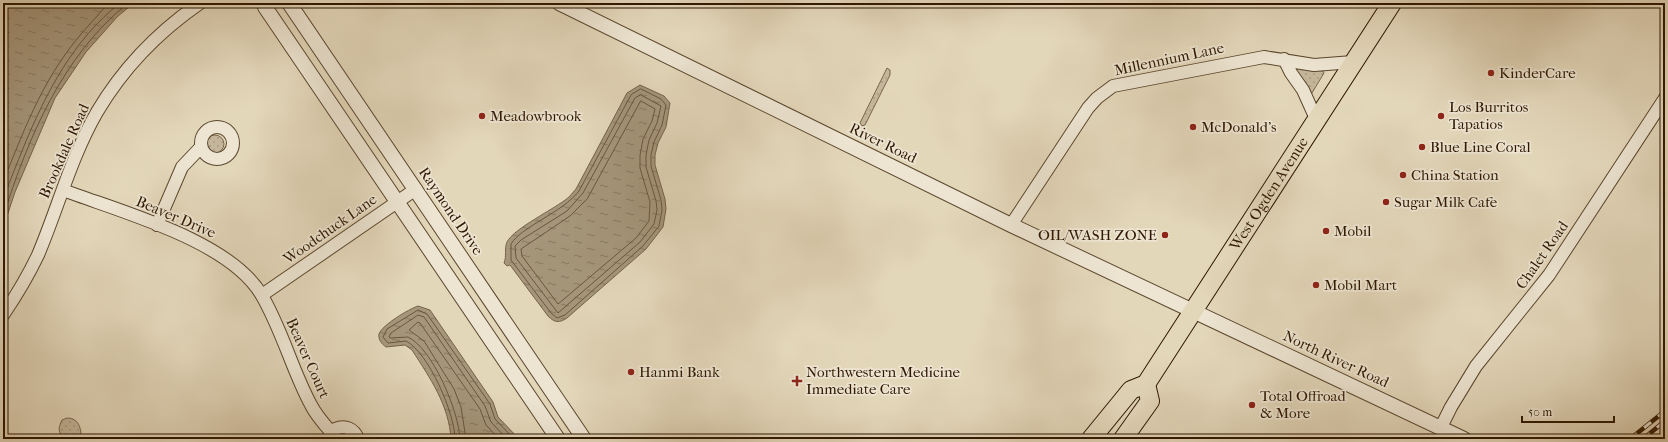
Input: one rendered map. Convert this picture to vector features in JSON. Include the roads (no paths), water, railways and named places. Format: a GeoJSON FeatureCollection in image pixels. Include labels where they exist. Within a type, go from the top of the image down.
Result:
{"type":"FeatureCollection","features":[{"type":"Feature","properties":{"kind":"main road","name":"West Ogden Avenue"},"geometry":{"type":"LineString","coordinates":[[1146,384],[1392,3]]}},
{"type":"Feature","properties":{"kind":"main road"},"geometry":{"type":"LineString","coordinates":[[1091,439],[1131,390],[1146,384],[1150,401],[1123,439]]}},
{"type":"Feature","properties":{"kind":"street","name":"Brookdale Road"},"geometry":{"type":"LineString","coordinates":[[3,315],[23,285],[37,255],[77,154],[93,120],[112,88],[137,56],[158,35],[200,3]]}},
{"type":"Feature","properties":{"kind":"street"},"geometry":{"type":"LineString","coordinates":[[266,3],[265,7],[558,439]]}},
{"type":"Feature","properties":{"kind":"street","name":"Raymond Drive"},"geometry":{"type":"LineString","coordinates":[[289,3],[584,439]]}},
{"type":"Feature","properties":{"kind":"street","name":"River Road"},"geometry":{"type":"LineString","coordinates":[[559,3],[1011,225],[1193,310]]}},
{"type":"Feature","properties":{"kind":"street","name":"Millennium Lane"},"geometry":{"type":"LineString","coordinates":[[1011,225],[1088,108],[1105,91],[1113,86],[1264,56],[1314,65],[1354,62]]}},
{"type":"Feature","properties":{"kind":"street"},"geometry":{"type":"LineString","coordinates":[[1284,59],[1291,73],[1304,92],[1317,121]]}},
{"type":"Feature","properties":{"kind":"street","name":"Chalet Road"},"geometry":{"type":"LineString","coordinates":[[1441,428],[1451,407],[1476,366],[1531,300],[1555,267],[1665,98]]}},
{"type":"Feature","properties":{"kind":"street"},"geometry":{"type":"LineString","coordinates":[[157,225],[182,167],[201,147]]}},
{"type":"Feature","properties":{"kind":"street","name":"Woodchuck Lane"},"geometry":{"type":"LineString","coordinates":[[262,295],[416,189]]}},
{"type":"Feature","properties":{"kind":"street","name":"Beaver Drive"},"geometry":{"type":"LineString","coordinates":[[63,190],[185,236],[219,254],[244,273],[262,295]]}},
{"type":"Feature","properties":{"kind":"street","name":"Beaver Court"},"geometry":{"type":"LineString","coordinates":[[262,295],[311,406],[329,435],[340,427],[345,427],[354,431],[358,439]]}},
{"type":"Feature","properties":{"kind":"street","name":"North River Road"},"geometry":{"type":"LineString","coordinates":[[1193,310],[1464,439]]}},
{"type":"Feature","properties":{"kind":"water"},"geometry":{"type":"Polygon","coordinates":[[[8,3],[134,3],[118,16],[86,52],[55,98],[15,192],[3,228],[3,24],[8,3]]]}},
{"type":"Feature","properties":{"kind":"water"},"geometry":{"type":"Polygon","coordinates":[[[640,85],[664,96],[670,103],[666,127],[658,143],[655,155],[655,165],[665,199],[666,209],[663,227],[646,249],[567,318],[562,321],[555,321],[548,316],[510,265],[507,266],[504,263],[507,242],[526,225],[563,202],[576,189],[627,93],[640,85]]]}},
{"type":"Feature","properties":{"kind":"water"},"geometry":{"type":"Polygon","coordinates":[[[418,306],[430,310],[493,402],[498,417],[519,439],[451,439],[447,415],[443,403],[438,392],[412,350],[405,345],[386,347],[379,338],[381,330],[385,326],[402,314],[418,306]]]}},
{"type":"Feature","properties":{"kind":"railway"},"geometry":{"type":"LineString","coordinates":[[1630,439],[1665,411]]}},
{"type":"Feature","properties":{"kind":"railway"},"geometry":{"type":"LineString","coordinates":[[1643,439],[1665,421]]}},
{"type":"Feature","properties":{"kind":"railway"},"geometry":{"type":"LineString","coordinates":[[1656,439],[1665,432]]}},
{"type":"Feature","properties":{"kind":"place","name":"KinderCare"},"geometry":{"type":"Point","coordinates":[1491,73]}},
{"type":"Feature","properties":{"kind":"place","name":"Meadowbrook"},"geometry":{"type":"Point","coordinates":[482,116]}},
{"type":"Feature","properties":{"kind":"place","name":"Los Burritos Tapatios"},"geometry":{"type":"Point","coordinates":[1441,116]}},
{"type":"Feature","properties":{"kind":"place","name":"McDonald's"},"geometry":{"type":"Point","coordinates":[1193,127]}},
{"type":"Feature","properties":{"kind":"place","name":"Blue Line Coral"},"geometry":{"type":"Point","coordinates":[1422,147]}},
{"type":"Feature","properties":{"kind":"place","name":"China Station"},"geometry":{"type":"Point","coordinates":[1403,175]}},
{"type":"Feature","properties":{"kind":"place","name":"Sugar Milk Cafe"},"geometry":{"type":"Point","coordinates":[1386,202]}},
{"type":"Feature","properties":{"kind":"place","name":"Mobil"},"geometry":{"type":"Point","coordinates":[1326,231]}},
{"type":"Feature","properties":{"kind":"place","name":"OIL/WASH ZONE"},"geometry":{"type":"Point","coordinates":[1165,235]}},
{"type":"Feature","properties":{"kind":"place","name":"Mobil Mart"},"geometry":{"type":"Point","coordinates":[1316,285]}},
{"type":"Feature","properties":{"kind":"place","name":"Hanmi Bank"},"geometry":{"type":"Point","coordinates":[631,372]}},
{"type":"Feature","properties":{"kind":"place","name":"Northwestern Medicine Immediate Care"},"geometry":{"type":"Point","coordinates":[797,381]}},
{"type":"Feature","properties":{"kind":"place","name":"Total Offroad & More"},"geometry":{"type":"Point","coordinates":[1252,405]}}]}
